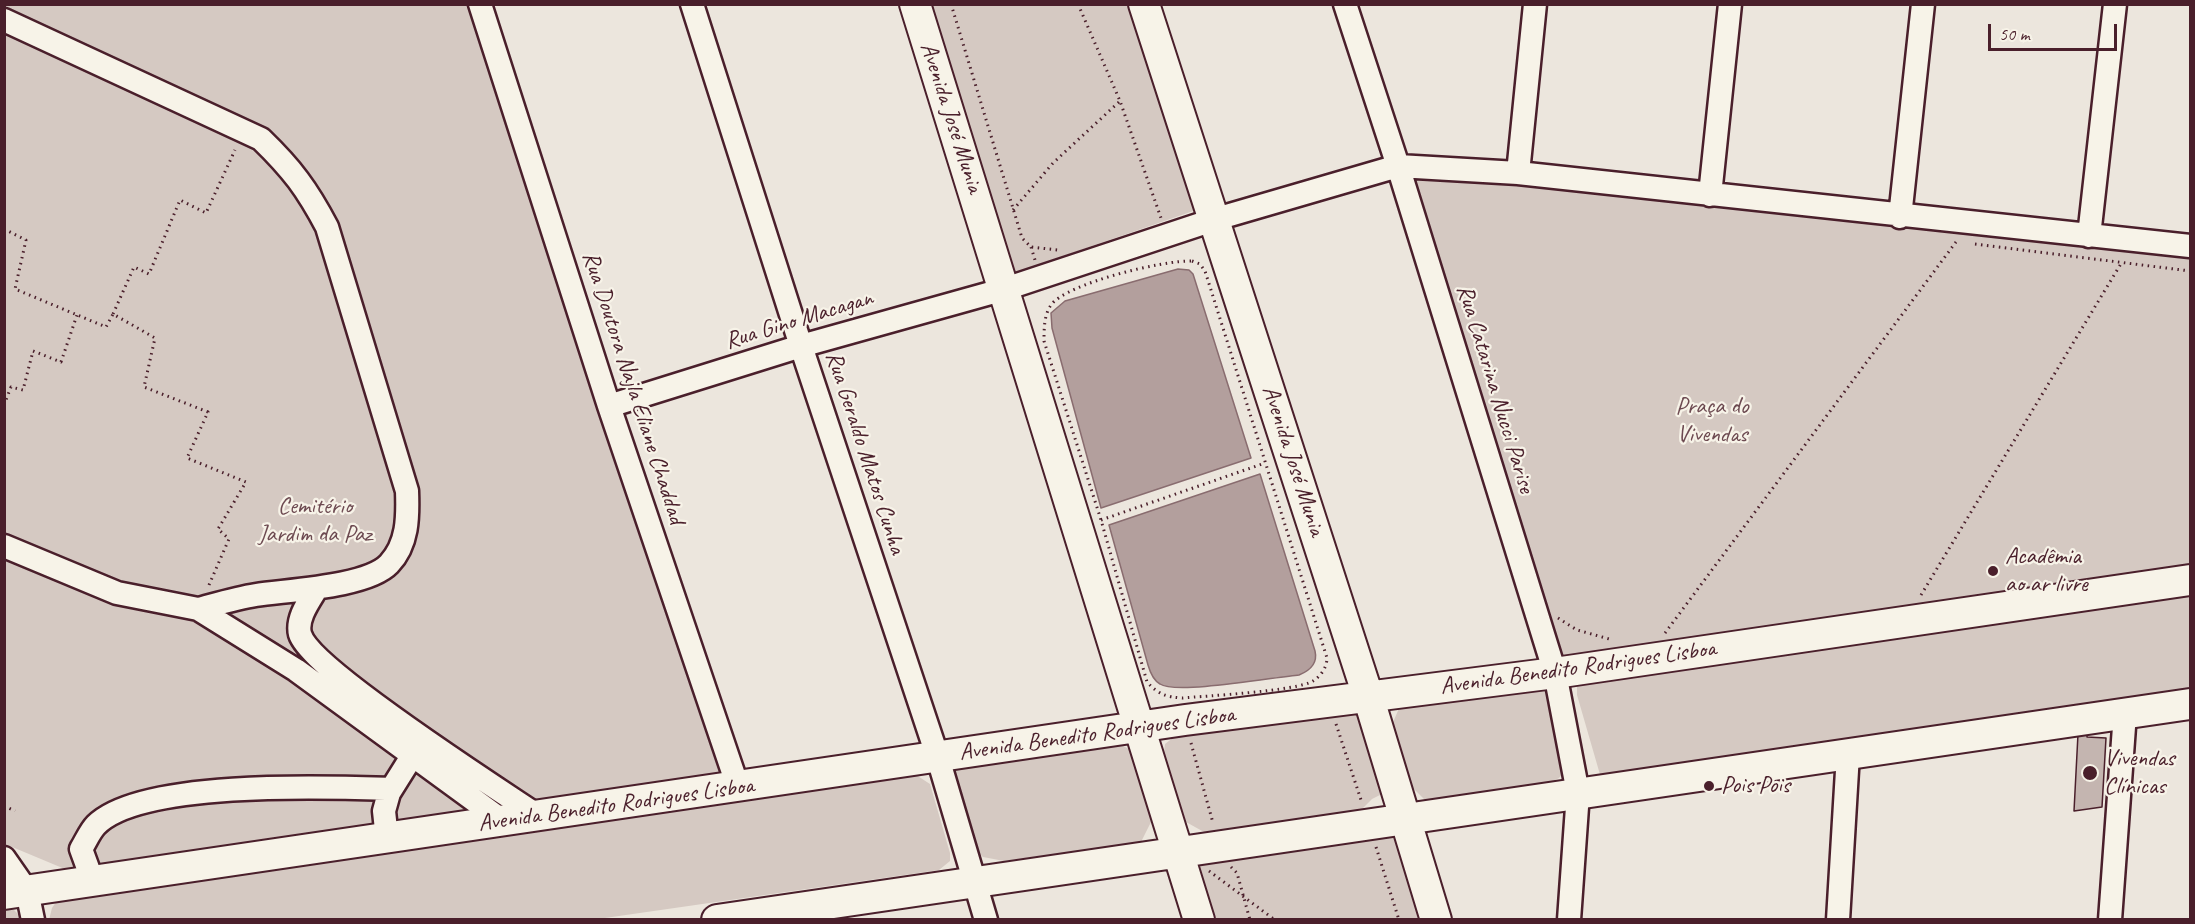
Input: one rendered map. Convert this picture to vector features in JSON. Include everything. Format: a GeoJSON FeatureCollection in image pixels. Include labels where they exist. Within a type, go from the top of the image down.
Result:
{"type":"FeatureCollection","features":[{"type":"Feature","properties":{"kind":"main road","name":"Avenida José Munia"},"geometry":{"type":"LineString","coordinates":[[915,4],[1199,920]]}},
{"type":"Feature","properties":{"kind":"main road","name":"Avenida José Munia"},"geometry":{"type":"LineString","coordinates":[[1144,4],[1368,696],[1436,920]]}},
{"type":"Feature","properties":{"kind":"main road","name":"Avenida Benedito Rodrigues Lisboa"},"geometry":{"type":"LineString","coordinates":[[16,892],[738,788],[1140,727],[1176,708],[1324,689],[1368,696],[1555,673],[2190,580]]}},
{"type":"Feature","properties":{"kind":"main road"},"geometry":{"type":"LineString","coordinates":[[717,920],[2190,704]]}},
{"type":"Feature","properties":{"kind":"street","name":"Rua Doutora Najla Eliane Chaddad"},"geometry":{"type":"LineString","coordinates":[[480,4],[609,406],[738,788]]}},
{"type":"Feature","properties":{"kind":"street","name":"Rua Geraldo Matos Cunha"},"geometry":{"type":"LineString","coordinates":[[692,4],[801,346],[938,758],[986,920]]}},
{"type":"Feature","properties":{"kind":"street","name":"Rua Catarina Nucci Parise"},"geometry":{"type":"LineString","coordinates":[[1345,4],[1398,166],[1555,673],[1578,793],[1569,920]]}},
{"type":"Feature","properties":{"kind":"street"},"geometry":{"type":"LineString","coordinates":[[1518,173],[1535,4]]}},
{"type":"Feature","properties":{"kind":"street"},"geometry":{"type":"LineString","coordinates":[[1710,195],[1730,4]]}},
{"type":"Feature","properties":{"kind":"street"},"geometry":{"type":"LineString","coordinates":[[1900,217],[1923,4]]}},
{"type":"Feature","properties":{"kind":"street"},"geometry":{"type":"LineString","coordinates":[[2089,236],[2115,4]]}},
{"type":"Feature","properties":{"kind":"street"},"geometry":{"type":"LineString","coordinates":[[4,20],[261,139],[287,164],[308,189],[327,227],[407,491],[408,520],[401,546],[388,566],[360,579],[317,588],[254,595],[198,609]]}},
{"type":"Feature","properties":{"kind":"street","name":"Rua Gino Macagan"},"geometry":{"type":"LineString","coordinates":[[609,406],[801,346],[1005,289],[1215,219],[1398,166],[1518,173],[1900,217],[2190,246]]}},
{"type":"Feature","properties":{"kind":"street"},"geometry":{"type":"LineString","coordinates":[[4,546],[117,593],[198,609],[418,748],[538,816]]}},
{"type":"Feature","properties":{"kind":"street"},"geometry":{"type":"LineString","coordinates":[[317,588],[303,612],[299,630],[304,644],[320,661],[504,822]]}},
{"type":"Feature","properties":{"kind":"street"},"geometry":{"type":"LineString","coordinates":[[2109,920],[2125,713]]}},
{"type":"Feature","properties":{"kind":"street"},"geometry":{"type":"LineString","coordinates":[[387,839],[384,812],[390,789],[418,748]]}},
{"type":"Feature","properties":{"kind":"street"},"geometry":{"type":"LineString","coordinates":[[1838,920],[1848,754]]}},
{"type":"Feature","properties":{"kind":"street"},"geometry":{"type":"LineString","coordinates":[[93,882],[81,849],[96,825],[142,803],[200,792],[312,787],[390,789]]}},
{"type":"Feature","properties":{"kind":"street"},"geometry":{"type":"LineString","coordinates":[[4,858],[60,884]]}},
{"type":"Feature","properties":{"kind":"street"},"geometry":{"type":"LineString","coordinates":[[4,858],[16,892],[33,920]]}},
{"type":"Feature","properties":{"kind":"path"},"geometry":{"type":"LineString","coordinates":[[951,4],[1022,238],[1031,247],[1064,250]]}},
{"type":"Feature","properties":{"kind":"path"},"geometry":{"type":"LineString","coordinates":[[1078,4],[1120,101],[1163,223]]}},
{"type":"Feature","properties":{"kind":"path"},"geometry":{"type":"LineString","coordinates":[[1013,210],[1053,163],[1120,101]]}},
{"type":"Feature","properties":{"kind":"path"},"geometry":{"type":"LineString","coordinates":[[4,229],[26,240],[15,289],[106,327],[134,267],[149,274],[180,200],[206,213],[235,150]]}},
{"type":"Feature","properties":{"kind":"path"},"geometry":{"type":"LineString","coordinates":[[1944,240],[2190,271]]}},
{"type":"Feature","properties":{"kind":"path"},"geometry":{"type":"LineString","coordinates":[[1675,633],[1663,635],[1956,242]]}},
{"type":"Feature","properties":{"kind":"path"},"geometry":{"type":"LineString","coordinates":[[1250,920],[1237,873],[1222,857],[1176,708],[1148,682],[1142,669],[1101,520],[1044,341],[1046,317],[1050,306],[1070,289],[1164,262],[1181,261],[1200,264],[1204,271],[1327,658],[1324,689],[1399,920]]}},
{"type":"Feature","properties":{"kind":"path"},"geometry":{"type":"LineString","coordinates":[[1930,598],[1919,600],[2122,262]]}},
{"type":"Feature","properties":{"kind":"path"},"geometry":{"type":"LineString","coordinates":[[113,314],[155,338],[144,387],[208,412],[187,458],[246,482],[218,529],[230,538],[198,609]]}},
{"type":"Feature","properties":{"kind":"path"},"geometry":{"type":"LineString","coordinates":[[4,405],[11,387],[23,390],[33,351],[61,362],[77,315]]}},
{"type":"Feature","properties":{"kind":"path"},"geometry":{"type":"LineString","coordinates":[[1101,520],[1265,463]]}},
{"type":"Feature","properties":{"kind":"path"},"geometry":{"type":"LineString","coordinates":[[1556,624],[1552,613],[1577,630],[1620,641],[1601,645]]}},
{"type":"Feature","properties":{"kind":"path"},"geometry":{"type":"LineString","coordinates":[[1176,708],[1193,697],[1300,687],[1324,689]]}},
{"type":"Feature","properties":{"kind":"path"},"geometry":{"type":"LineString","coordinates":[[4,806],[15,811]]}},
{"type":"Feature","properties":{"kind":"green space","name":"Cemitério Jardim da Paz"},"geometry":{"type":"Polygon","coordinates":[[[5,5],[472,5],[725,773],[72,872],[5,844],[5,5]]]}},
{"type":"Feature","properties":{"kind":"green space"},"geometry":{"type":"Polygon","coordinates":[[[922,5],[1135,5],[1202,208],[1008,275],[922,5]]]}},
{"type":"Feature","properties":{"kind":"green space","name":"Praça do Vivendas"},"geometry":{"type":"Polygon","coordinates":[[[1411,174],[2190,257],[2190,571],[1561,658],[1411,174]]]}},
{"type":"Feature","properties":{"kind":"green space"},"geometry":{"type":"Polygon","coordinates":[[[2190,590],[2190,695],[1601,778],[1577,695],[1577,686],[1591,673],[2190,590]]]}},
{"type":"Feature","properties":{"kind":"green space"},"geometry":{"type":"Polygon","coordinates":[[[1544,689],[1550,700],[1565,771],[1559,778],[1549,783],[1426,801],[1412,787],[1391,727],[1400,706],[1544,689]]]}},
{"type":"Feature","properties":{"kind":"green space"},"geometry":{"type":"Polygon","coordinates":[[[1340,710],[1358,715],[1384,793],[1372,799],[1360,811],[1204,832],[1186,822],[1164,753],[1165,744],[1182,731],[1340,710]]]}},
{"type":"Feature","properties":{"kind":"green space"},"geometry":{"type":"Polygon","coordinates":[[[1109,739],[1131,750],[1152,820],[1141,842],[1004,861],[983,857],[971,847],[953,771],[957,764],[1109,739]]]}},
{"type":"Feature","properties":{"kind":"green space"},"geometry":{"type":"Polygon","coordinates":[[[913,773],[930,784],[950,853],[950,861],[939,870],[598,919],[49,920],[52,908],[58,899],[913,773]]]}},
{"type":"Feature","properties":{"kind":"green space"},"geometry":{"type":"Polygon","coordinates":[[[1398,829],[1425,919],[1212,919],[1192,859],[1398,829]]]}},
{"type":"Feature","properties":{"kind":"green space"},"geometry":{"type":"Polygon","coordinates":[[[4,907],[14,910],[23,919],[5,919],[4,907]]]}},
{"type":"Feature","properties":{"kind":"shaded area"},"geometry":{"type":"Polygon","coordinates":[[[1178,269],[1189,270],[1193,274],[1251,458],[1101,508],[1052,328],[1051,313],[1065,301],[1178,269]]]}},
{"type":"Feature","properties":{"kind":"shaded area"},"geometry":{"type":"Polygon","coordinates":[[[1260,474],[1315,651],[1314,663],[1299,675],[1205,687],[1170,687],[1160,684],[1149,668],[1109,525],[1260,474]]]}},
{"type":"Feature","properties":{"kind":"building","name":"Vivendas Clínicas"},"geometry":{"type":"Polygon","coordinates":[[[2078,734],[2106,738],[2102,807],[2074,811],[2078,734]]]}},
{"type":"Feature","properties":{"kind":"place","name":"Acadêmia ao ar livre"},"geometry":{"type":"Point","coordinates":[1993,571]}},
{"type":"Feature","properties":{"kind":"place","name":"Vivendas Clínicas"},"geometry":{"type":"Point","coordinates":[2090,773]}},
{"type":"Feature","properties":{"kind":"place","name":"Pois Pois"},"geometry":{"type":"Point","coordinates":[1709,786]}}]}
